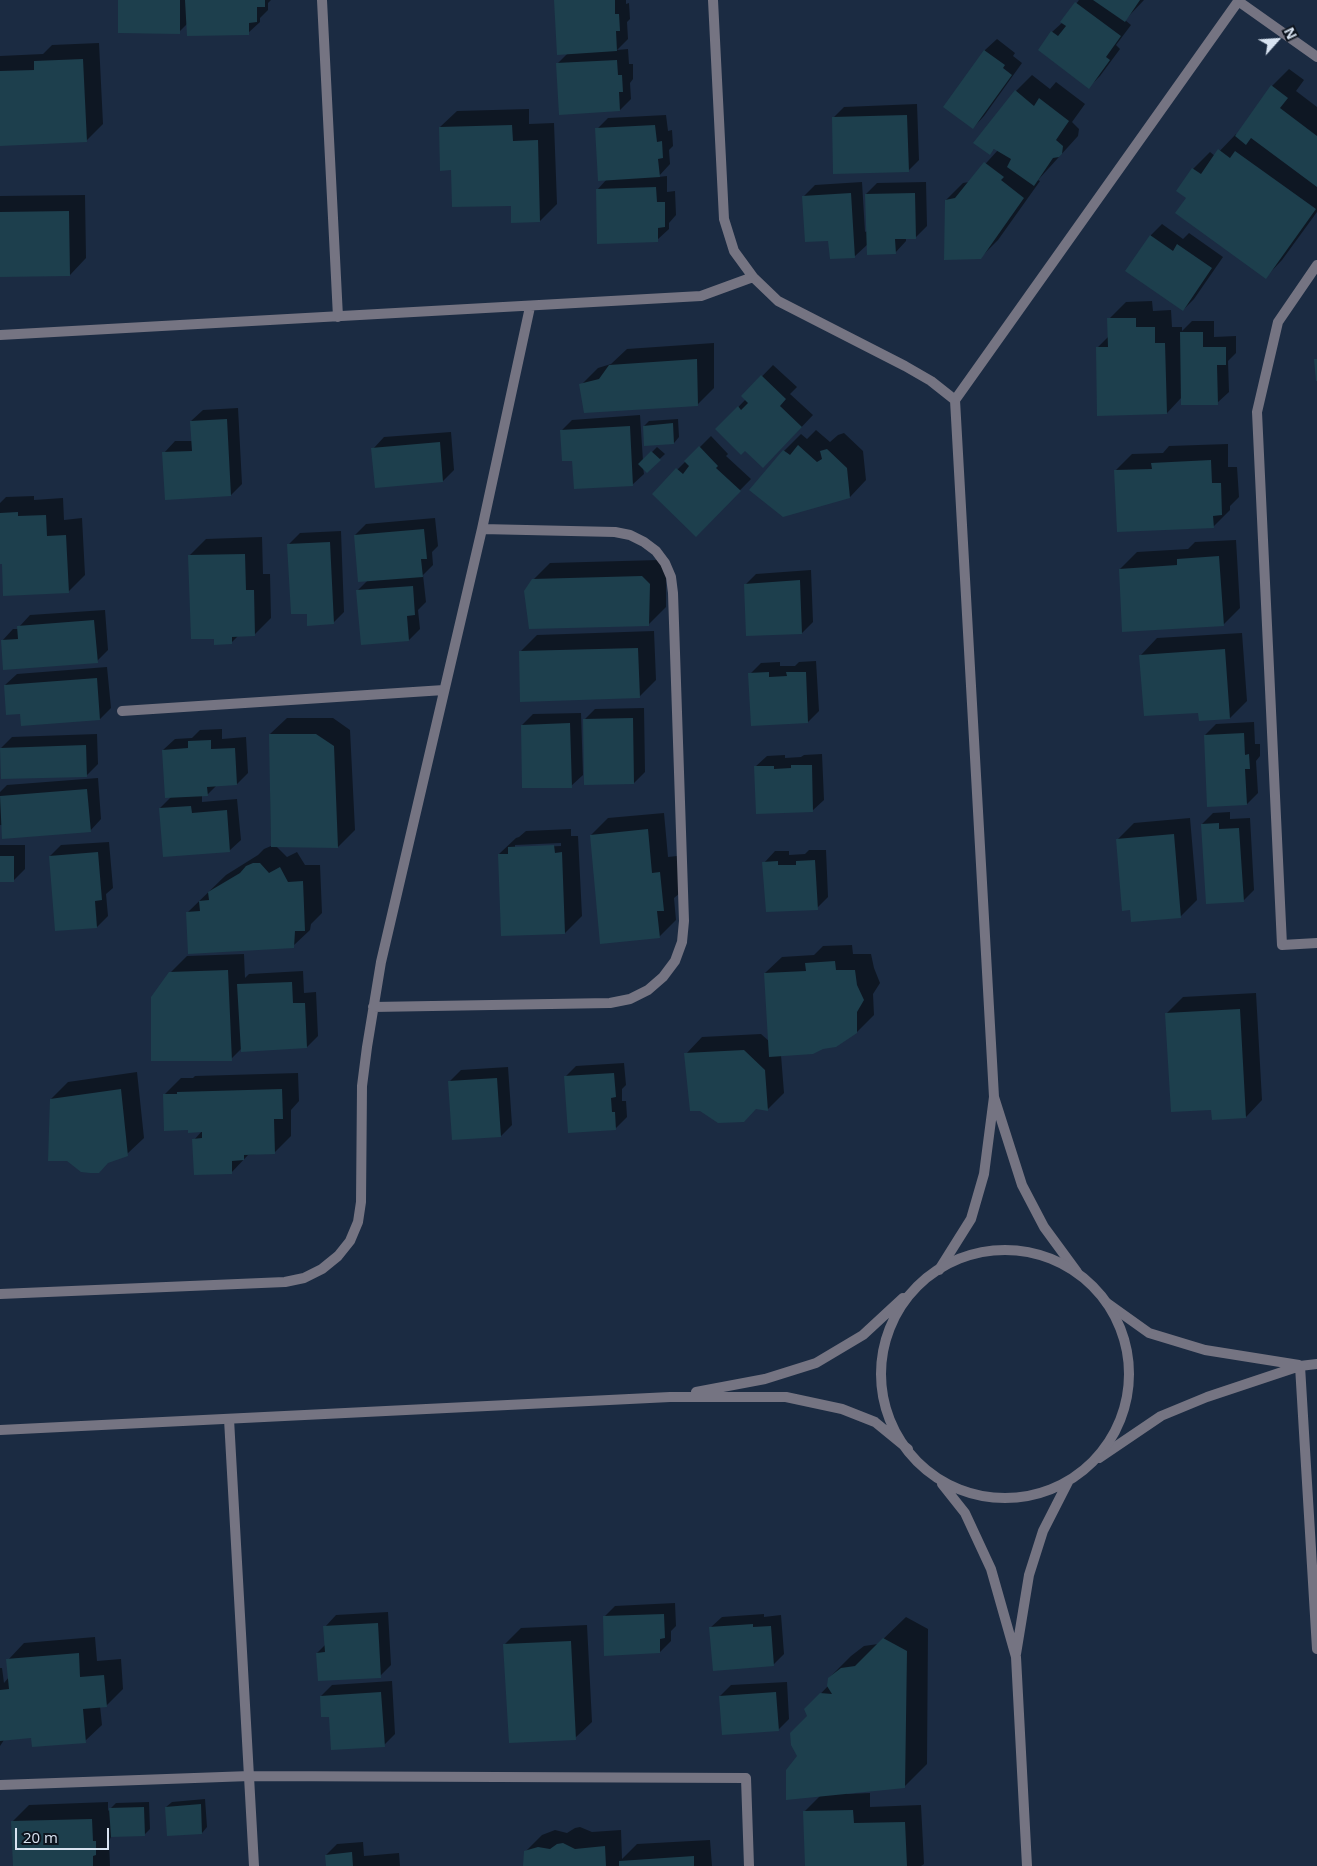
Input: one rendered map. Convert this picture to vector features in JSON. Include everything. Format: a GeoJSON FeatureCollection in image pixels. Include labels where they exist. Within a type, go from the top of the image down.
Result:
{"type":"FeatureCollection","features":[{"type":"Feature","properties":{"kind":"street"},"geometry":{"type":"LineString","coordinates":[[322,0],[338,317]]}},
{"type":"Feature","properties":{"kind":"street"},"geometry":{"type":"LineString","coordinates":[[713,0],[724,219],[734,251],[753,277],[778,301],[905,366],[931,381],[955,400]]}},
{"type":"Feature","properties":{"kind":"street"},"geometry":{"type":"LineString","coordinates":[[938,1270],[971,1218],[984,1174],[994,1097],[955,400],[1238,1],[1317,57]]}},
{"type":"Feature","properties":{"kind":"street"},"geometry":{"type":"LineString","coordinates":[[1317,265],[1278,322],[1256,412],[1282,945],[1317,944]]}},
{"type":"Feature","properties":{"kind":"street"},"geometry":{"type":"LineString","coordinates":[[0,335],[701,296],[753,277]]}},
{"type":"Feature","properties":{"kind":"street"},"geometry":{"type":"LineString","coordinates":[[0,1294],[285,1282],[304,1278],[322,1269],[338,1256],[350,1240],[358,1222],[361,1202],[362,1086],[373,1007],[390,918],[482,529],[530,306]]}},
{"type":"Feature","properties":{"kind":"street"},"geometry":{"type":"LineString","coordinates":[[373,1007],[610,1003],[630,999],[648,990],[664,978],[675,961],[682,942],[684,922],[673,592],[671,577],[665,563],[656,551],[644,542],[630,535],[615,532],[482,529]]}},
{"type":"Feature","properties":{"kind":"street"},"geometry":{"type":"LineString","coordinates":[[122,711],[444,690]]}},
{"type":"Feature","properties":{"kind":"street"},"geometry":{"type":"LineString","coordinates":[[994,1097],[1022,1186],[1044,1227],[1077,1272],[1107,1303],[1149,1333],[1205,1350],[1300,1366]]}},
{"type":"Feature","properties":{"kind":"street"},"geometry":{"type":"LineString","coordinates":[[670,1397],[766,1379],[816,1363],[863,1335],[918,1284],[954,1260],[996,1250],[1038,1254],[1077,1272]]}},
{"type":"Feature","properties":{"kind":"street"},"geometry":{"type":"LineString","coordinates":[[918,1284],[893,1319],[882,1357],[883,1397],[896,1434],[920,1466],[953,1488],[992,1499],[1031,1497],[1068,1482],[1160,1416],[1300,1366],[1317,1364]]}},
{"type":"Feature","properties":{"kind":"street"},"geometry":{"type":"LineString","coordinates":[[1099,1458],[1120,1424],[1130,1385],[1126,1342],[1107,1303]]}},
{"type":"Feature","properties":{"kind":"street"},"geometry":{"type":"LineString","coordinates":[[1300,1366],[1317,1649]]}},
{"type":"Feature","properties":{"kind":"street"},"geometry":{"type":"LineString","coordinates":[[0,1430],[670,1397],[786,1397],[842,1409],[875,1422],[908,1449]]}},
{"type":"Feature","properties":{"kind":"street"},"geometry":{"type":"LineString","coordinates":[[229,1418],[254,1866]]}},
{"type":"Feature","properties":{"kind":"street"},"geometry":{"type":"LineString","coordinates":[[936,1476],[965,1513],[991,1569],[1016,1657]]}},
{"type":"Feature","properties":{"kind":"street"},"geometry":{"type":"LineString","coordinates":[[1027,1866],[1016,1657],[1029,1575],[1043,1531],[1068,1482]]}},
{"type":"Feature","properties":{"kind":"street"},"geometry":{"type":"LineString","coordinates":[[0,1785],[250,1776],[746,1778],[749,1866]]}},
{"type":"Feature","properties":{"kind":"building"},"geometry":{"type":"Polygon","coordinates":[[[118,0],[180,0],[180,34],[118,33],[118,0]]]}},
{"type":"Feature","properties":{"kind":"building"},"geometry":{"type":"Polygon","coordinates":[[[185,0],[265,0],[265,7],[257,7],[257,22],[249,23],[249,35],[187,36],[185,0]]]}},
{"type":"Feature","properties":{"kind":"building"},"geometry":{"type":"Polygon","coordinates":[[[554,0],[615,0],[615,14],[619,14],[620,31],[616,31],[617,51],[557,55],[554,0]]]}},
{"type":"Feature","properties":{"kind":"building"},"geometry":{"type":"Polygon","coordinates":[[[1093,0],[1140,0],[1125,22],[1093,0]]]}},
{"type":"Feature","properties":{"kind":"building"},"geometry":{"type":"Polygon","coordinates":[[[1075,2],[1121,36],[1106,57],[1110,60],[1089,89],[1038,50],[1051,31],[1058,36],[1066,26],[1060,22],[1075,2]]]}},
{"type":"Feature","properties":{"kind":"building"},"geometry":{"type":"Polygon","coordinates":[[[984,50],[1005,65],[1003,68],[1012,75],[973,129],[943,107],[984,50]]]}},
{"type":"Feature","properties":{"kind":"building"},"geometry":{"type":"Polygon","coordinates":[[[83,59],[87,142],[0,146],[0,71],[34,70],[34,61],[83,59]]]}},
{"type":"Feature","properties":{"kind":"building"},"geometry":{"type":"Polygon","coordinates":[[[617,60],[618,75],[622,75],[623,92],[619,92],[620,111],[559,115],[556,63],[617,60]]]}},
{"type":"Feature","properties":{"kind":"building"},"geometry":{"type":"Polygon","coordinates":[[[1271,85],[1288,98],[1280,108],[1317,136],[1317,187],[1251,138],[1246,145],[1235,136],[1271,85]]]}},
{"type":"Feature","properties":{"kind":"building"},"geometry":{"type":"Polygon","coordinates":[[[1015,90],[1034,106],[1039,98],[1069,121],[1056,140],[1063,146],[1062,154],[1059,157],[1053,158],[1034,186],[1007,167],[1011,159],[994,149],[990,155],[973,143],[1015,90]]]}},
{"type":"Feature","properties":{"kind":"building"},"geometry":{"type":"Polygon","coordinates":[[[907,115],[909,172],[833,174],[832,117],[907,115]]]}},
{"type":"Feature","properties":{"kind":"building"},"geometry":{"type":"Polygon","coordinates":[[[512,125],[513,141],[538,140],[540,222],[511,223],[511,206],[452,207],[451,170],[440,171],[439,127],[512,125]]]}},
{"type":"Feature","properties":{"kind":"building"},"geometry":{"type":"Polygon","coordinates":[[[655,125],[657,142],[662,141],[663,158],[658,159],[660,177],[598,181],[595,128],[655,125]]]}},
{"type":"Feature","properties":{"kind":"building"},"geometry":{"type":"Polygon","coordinates":[[[1218,149],[1230,158],[1235,151],[1316,209],[1266,279],[1175,213],[1186,198],[1176,191],[1192,168],[1201,174],[1218,149]]]}},
{"type":"Feature","properties":{"kind":"building"},"geometry":{"type":"Polygon","coordinates":[[[984,162],[1004,177],[1001,180],[1024,198],[981,259],[944,260],[945,200],[955,198],[984,162]]]}},
{"type":"Feature","properties":{"kind":"building"},"geometry":{"type":"Polygon","coordinates":[[[656,187],[657,202],[665,202],[665,227],[658,228],[658,242],[597,244],[596,189],[656,187]]]}},
{"type":"Feature","properties":{"kind":"building"},"geometry":{"type":"Polygon","coordinates":[[[851,193],[855,258],[830,259],[828,241],[805,242],[802,196],[851,193]]]}},
{"type":"Feature","properties":{"kind":"building"},"geometry":{"type":"Polygon","coordinates":[[[915,193],[916,239],[895,239],[896,254],[867,255],[865,194],[915,193]]]}},
{"type":"Feature","properties":{"kind":"building"},"geometry":{"type":"Polygon","coordinates":[[[69,211],[70,276],[0,277],[0,212],[69,211]]]}},
{"type":"Feature","properties":{"kind":"building"},"geometry":{"type":"Polygon","coordinates":[[[1150,235],[1173,251],[1177,244],[1212,268],[1183,311],[1125,271],[1150,235]]]}},
{"type":"Feature","properties":{"kind":"building"},"geometry":{"type":"Polygon","coordinates":[[[1107,318],[1136,318],[1136,327],[1155,327],[1155,343],[1165,343],[1167,414],[1097,416],[1096,347],[1108,347],[1107,318]]]}},
{"type":"Feature","properties":{"kind":"building"},"geometry":{"type":"Polygon","coordinates":[[[1180,332],[1203,332],[1203,347],[1226,347],[1226,365],[1217,365],[1218,405],[1181,405],[1180,332]]]}},
{"type":"Feature","properties":{"kind":"building"},"geometry":{"type":"Polygon","coordinates":[[[697,359],[698,406],[584,413],[579,384],[599,379],[609,365],[697,359]]]}},
{"type":"Feature","properties":{"kind":"building"},"geometry":{"type":"Polygon","coordinates":[[[1314,359],[1317,359],[1317,381],[1316,381],[1314,359]]]}},
{"type":"Feature","properties":{"kind":"building"},"geometry":{"type":"Polygon","coordinates":[[[761,375],[786,399],[780,406],[802,427],[763,468],[745,451],[741,455],[715,429],[738,406],[741,410],[748,403],[741,396],[761,375]]]}},
{"type":"Feature","properties":{"kind":"building"},"geometry":{"type":"Polygon","coordinates":[[[227,419],[231,496],[165,500],[162,452],[192,451],[190,421],[227,419]]]}},
{"type":"Feature","properties":{"kind":"building"},"geometry":{"type":"Polygon","coordinates":[[[673,423],[674,444],[644,446],[643,426],[673,423]]]}},
{"type":"Feature","properties":{"kind":"building"},"geometry":{"type":"Polygon","coordinates":[[[630,426],[633,486],[574,489],[572,461],[562,461],[560,430],[630,426]]]}},
{"type":"Feature","properties":{"kind":"building"},"geometry":{"type":"Polygon","coordinates":[[[440,442],[443,482],[375,488],[371,448],[440,442]]]}},
{"type":"Feature","properties":{"kind":"building"},"geometry":{"type":"Polygon","coordinates":[[[798,445],[817,462],[822,459],[820,451],[827,449],[847,468],[850,498],[783,517],[749,490],[783,450],[790,455],[798,445]]]}},
{"type":"Feature","properties":{"kind":"building"},"geometry":{"type":"Polygon","coordinates":[[[699,446],[718,466],[716,468],[741,491],[696,537],[652,494],[676,468],[683,474],[689,466],[684,461],[699,446]]]}},
{"type":"Feature","properties":{"kind":"building"},"geometry":{"type":"Polygon","coordinates":[[[651,451],[661,460],[647,473],[638,464],[651,451]]]}},
{"type":"Feature","properties":{"kind":"building"},"geometry":{"type":"Polygon","coordinates":[[[1211,460],[1212,483],[1221,483],[1222,515],[1213,516],[1214,528],[1117,532],[1114,470],[1152,469],[1151,463],[1211,460]]]}},
{"type":"Feature","properties":{"kind":"building"},"geometry":{"type":"Polygon","coordinates":[[[18,512],[18,516],[46,515],[47,536],[66,535],[69,593],[3,596],[2,564],[0,564],[0,513],[18,512]]]}},
{"type":"Feature","properties":{"kind":"building"},"geometry":{"type":"Polygon","coordinates":[[[424,529],[427,559],[421,559],[423,577],[358,582],[354,535],[424,529]]]}},
{"type":"Feature","properties":{"kind":"building"},"geometry":{"type":"Polygon","coordinates":[[[330,542],[334,624],[307,626],[307,614],[291,614],[287,544],[330,542]]]}},
{"type":"Feature","properties":{"kind":"building"},"geometry":{"type":"Polygon","coordinates":[[[245,554],[246,590],[254,590],[255,636],[232,637],[232,644],[214,645],[214,639],[191,639],[188,555],[245,554]]]}},
{"type":"Feature","properties":{"kind":"building"},"geometry":{"type":"Polygon","coordinates":[[[1219,556],[1224,626],[1122,632],[1119,569],[1177,565],[1177,559],[1219,556]]]}},
{"type":"Feature","properties":{"kind":"building"},"geometry":{"type":"Polygon","coordinates":[[[642,576],[650,584],[649,626],[529,629],[524,591],[532,579],[642,576]]]}},
{"type":"Feature","properties":{"kind":"building"},"geometry":{"type":"Polygon","coordinates":[[[800,580],[802,634],[746,636],[744,584],[800,580]]]}},
{"type":"Feature","properties":{"kind":"building"},"geometry":{"type":"Polygon","coordinates":[[[413,586],[415,615],[407,616],[409,641],[361,645],[356,590],[413,586]]]}},
{"type":"Feature","properties":{"kind":"building"},"geometry":{"type":"Polygon","coordinates":[[[94,620],[98,663],[3,670],[1,640],[18,639],[17,626],[94,620]]]}},
{"type":"Feature","properties":{"kind":"building"},"geometry":{"type":"Polygon","coordinates":[[[638,648],[640,698],[520,702],[519,651],[638,648]]]}},
{"type":"Feature","properties":{"kind":"building"},"geometry":{"type":"Polygon","coordinates":[[[1225,649],[1230,719],[1199,721],[1198,713],[1144,716],[1139,655],[1225,649]]]}},
{"type":"Feature","properties":{"kind":"building"},"geometry":{"type":"Polygon","coordinates":[[[769,672],[769,677],[787,676],[786,672],[806,672],[808,723],[751,726],[748,673],[769,672]]]}},
{"type":"Feature","properties":{"kind":"building"},"geometry":{"type":"Polygon","coordinates":[[[97,678],[100,720],[21,726],[20,714],[6,715],[4,685],[97,678]]]}},
{"type":"Feature","properties":{"kind":"building"},"geometry":{"type":"Polygon","coordinates":[[[633,718],[634,784],[584,785],[583,719],[633,718]]]}},
{"type":"Feature","properties":{"kind":"building"},"geometry":{"type":"Polygon","coordinates":[[[570,723],[572,788],[522,788],[521,725],[570,723]]]}},
{"type":"Feature","properties":{"kind":"building"},"geometry":{"type":"Polygon","coordinates":[[[1244,733],[1245,755],[1249,754],[1250,769],[1245,769],[1247,805],[1207,807],[1204,735],[1244,733]]]}},
{"type":"Feature","properties":{"kind":"building"},"geometry":{"type":"Polygon","coordinates":[[[269,734],[316,734],[334,746],[338,848],[271,847],[269,734]]]}},
{"type":"Feature","properties":{"kind":"building"},"geometry":{"type":"Polygon","coordinates":[[[211,740],[211,749],[235,748],[237,785],[207,787],[208,796],[165,798],[162,750],[188,748],[188,741],[211,740]]]}},
{"type":"Feature","properties":{"kind":"building"},"geometry":{"type":"Polygon","coordinates":[[[86,745],[87,777],[1,779],[0,748],[86,745]]]}},
{"type":"Feature","properties":{"kind":"building"},"geometry":{"type":"Polygon","coordinates":[[[791,765],[812,765],[813,812],[756,814],[754,766],[774,766],[774,769],[791,768],[791,765]]]}},
{"type":"Feature","properties":{"kind":"building"},"geometry":{"type":"Polygon","coordinates":[[[87,789],[91,832],[2,839],[0,796],[87,789]]]}},
{"type":"Feature","properties":{"kind":"building"},"geometry":{"type":"Polygon","coordinates":[[[191,806],[192,813],[227,810],[230,852],[163,857],[159,808],[191,806]]]}},
{"type":"Feature","properties":{"kind":"building"},"geometry":{"type":"Polygon","coordinates":[[[1219,823],[1219,829],[1239,828],[1244,902],[1206,904],[1201,824],[1219,823]]]}},
{"type":"Feature","properties":{"kind":"building"},"geometry":{"type":"Polygon","coordinates":[[[648,829],[652,873],[660,872],[664,911],[657,911],[660,938],[600,944],[590,835],[648,829]]]}},
{"type":"Feature","properties":{"kind":"building"},"geometry":{"type":"Polygon","coordinates":[[[1174,834],[1181,918],[1131,922],[1130,910],[1122,911],[1116,839],[1174,834]]]}},
{"type":"Feature","properties":{"kind":"building"},"geometry":{"type":"Polygon","coordinates":[[[554,845],[555,853],[562,852],[565,934],[501,936],[498,854],[508,854],[508,847],[554,845]]]}},
{"type":"Feature","properties":{"kind":"building"},"geometry":{"type":"Polygon","coordinates":[[[98,852],[102,900],[95,901],[97,928],[55,931],[49,856],[98,852]]]}},
{"type":"Feature","properties":{"kind":"building"},"geometry":{"type":"Polygon","coordinates":[[[0,856],[14,856],[14,882],[0,882],[0,856]]]}},
{"type":"Feature","properties":{"kind":"building"},"geometry":{"type":"Polygon","coordinates":[[[815,860],[818,910],[766,912],[762,862],[778,861],[778,865],[796,865],[796,861],[815,860]]]}},
{"type":"Feature","properties":{"kind":"building"},"geometry":{"type":"Polygon","coordinates":[[[253,863],[260,863],[269,873],[280,867],[288,882],[303,881],[305,931],[295,931],[294,948],[188,954],[186,912],[200,911],[199,901],[209,900],[208,892],[253,863]]]}},
{"type":"Feature","properties":{"kind":"building"},"geometry":{"type":"Polygon","coordinates":[[[835,961],[836,970],[855,970],[857,985],[864,1000],[857,1012],[857,1033],[836,1047],[823,1049],[813,1054],[769,1057],[764,973],[806,971],[805,963],[835,961]]]}},
{"type":"Feature","properties":{"kind":"building"},"geometry":{"type":"Polygon","coordinates":[[[228,970],[232,1061],[151,1061],[151,997],[169,972],[228,970]]]}},
{"type":"Feature","properties":{"kind":"building"},"geometry":{"type":"Polygon","coordinates":[[[292,982],[293,1003],[305,1003],[307,1048],[241,1052],[237,984],[292,982]]]}},
{"type":"Feature","properties":{"kind":"building"},"geometry":{"type":"Polygon","coordinates":[[[1240,1009],[1246,1118],[1212,1120],[1211,1110],[1171,1112],[1165,1013],[1240,1009]]]}},
{"type":"Feature","properties":{"kind":"building"},"geometry":{"type":"Polygon","coordinates":[[[744,1050],[765,1070],[768,1111],[756,1109],[744,1122],[718,1123],[700,1111],[690,1111],[684,1053],[744,1050]]]}},
{"type":"Feature","properties":{"kind":"building"},"geometry":{"type":"Polygon","coordinates":[[[614,1073],[616,1097],[611,1098],[612,1112],[615,1112],[616,1130],[568,1133],[564,1076],[614,1073]]]}},
{"type":"Feature","properties":{"kind":"building"},"geometry":{"type":"Polygon","coordinates":[[[497,1078],[501,1137],[452,1140],[448,1081],[497,1078]]]}},
{"type":"Feature","properties":{"kind":"building"},"geometry":{"type":"Polygon","coordinates":[[[121,1089],[128,1156],[108,1163],[99,1173],[81,1172],[67,1161],[48,1161],[50,1099],[121,1089]]]}},
{"type":"Feature","properties":{"kind":"building"},"geometry":{"type":"Polygon","coordinates":[[[282,1089],[283,1119],[274,1119],[275,1154],[244,1155],[244,1160],[232,1161],[232,1174],[194,1175],[192,1139],[202,1138],[202,1132],[188,1133],[188,1130],[164,1131],[163,1094],[282,1089]]]}},
{"type":"Feature","properties":{"kind":"building"},"geometry":{"type":"Polygon","coordinates":[[[664,1614],[665,1638],[660,1639],[660,1653],[604,1656],[603,1616],[664,1614]]]}},
{"type":"Feature","properties":{"kind":"building"},"geometry":{"type":"Polygon","coordinates":[[[378,1623],[381,1678],[318,1681],[316,1653],[325,1652],[323,1626],[378,1623]]]}},
{"type":"Feature","properties":{"kind":"building"},"geometry":{"type":"Polygon","coordinates":[[[753,1624],[753,1627],[771,1626],[774,1666],[713,1671],[709,1627],[753,1624]]]}},
{"type":"Feature","properties":{"kind":"building"},"geometry":{"type":"Polygon","coordinates":[[[883,1638],[907,1651],[905,1788],[786,1800],[786,1770],[797,1756],[791,1745],[790,1733],[807,1716],[804,1709],[820,1693],[832,1694],[827,1686],[828,1678],[841,1668],[855,1666],[883,1638]]]}},
{"type":"Feature","properties":{"kind":"building"},"geometry":{"type":"Polygon","coordinates":[[[571,1641],[576,1740],[509,1743],[503,1644],[571,1641]]]}},
{"type":"Feature","properties":{"kind":"building"},"geometry":{"type":"Polygon","coordinates":[[[79,1653],[80,1677],[104,1675],[107,1707],[83,1709],[86,1743],[32,1747],[31,1738],[0,1741],[0,1690],[9,1689],[6,1659],[79,1653]]]}},
{"type":"Feature","properties":{"kind":"building"},"geometry":{"type":"Polygon","coordinates":[[[381,1692],[385,1747],[331,1750],[329,1717],[321,1717],[320,1696],[381,1692]]]}},
{"type":"Feature","properties":{"kind":"building"},"geometry":{"type":"Polygon","coordinates":[[[776,1692],[779,1731],[722,1735],[719,1696],[776,1692]]]}},
{"type":"Feature","properties":{"kind":"building"},"geometry":{"type":"Polygon","coordinates":[[[201,1804],[202,1834],[167,1836],[165,1807],[201,1804]]]}},
{"type":"Feature","properties":{"kind":"building"},"geometry":{"type":"Polygon","coordinates":[[[144,1807],[145,1836],[111,1837],[109,1808],[144,1807]]]}},
{"type":"Feature","properties":{"kind":"building"},"geometry":{"type":"Polygon","coordinates":[[[853,1810],[854,1823],[905,1822],[907,1866],[805,1866],[803,1811],[853,1810]]]}},
{"type":"Feature","properties":{"kind":"building"},"geometry":{"type":"Polygon","coordinates":[[[92,1819],[93,1841],[96,1841],[96,1855],[93,1856],[93,1866],[13,1866],[11,1821],[92,1819]]]}},
{"type":"Feature","properties":{"kind":"building"},"geometry":{"type":"Polygon","coordinates":[[[563,1843],[575,1849],[605,1846],[606,1866],[523,1866],[524,1851],[538,1847],[550,1849],[557,1844],[563,1843]]]}},
{"type":"Feature","properties":{"kind":"building"},"geometry":{"type":"Polygon","coordinates":[[[352,1852],[353,1866],[326,1866],[325,1855],[352,1852]]]}},
{"type":"Feature","properties":{"kind":"building"},"geometry":{"type":"Polygon","coordinates":[[[694,1856],[694,1866],[619,1866],[619,1861],[694,1856]]]}}]}
